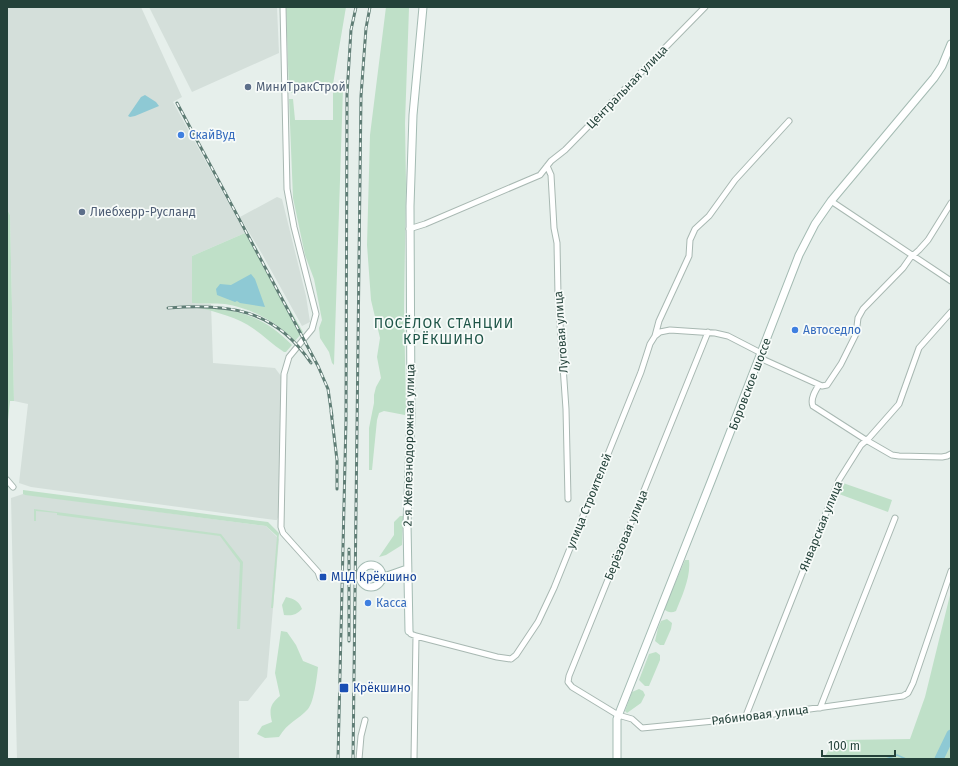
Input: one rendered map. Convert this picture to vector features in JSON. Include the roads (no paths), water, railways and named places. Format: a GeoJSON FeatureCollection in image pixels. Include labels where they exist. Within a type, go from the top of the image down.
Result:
{"type":"FeatureCollection","features":[{"type":"Feature","properties":{"kind":"main road","name":"2-я Железнодорожная улица"},"geometry":{"type":"LineString","coordinates":[[409,631],[406,569],[411,414],[409,229],[412,127],[424,7]]}},
{"type":"Feature","properties":{"kind":"main road","name":"Боровское шоссе"},"geometry":{"type":"LineString","coordinates":[[617,759],[618,715],[799,255],[815,224],[832,201],[932,82],[942,66],[951,44]]}},
{"type":"Feature","properties":{"kind":"main road"},"geometry":{"type":"LineString","coordinates":[[383,577],[406,569]]}},
{"type":"Feature","properties":{"kind":"street"},"geometry":{"type":"LineString","coordinates":[[282,7],[288,189],[294,227],[316,314],[312,329],[289,357],[284,374],[282,526],[283,533],[312,564],[318,572],[320,578]]}},
{"type":"Feature","properties":{"kind":"street","name":"Центральная улица"},"geometry":{"type":"LineString","coordinates":[[409,229],[535,177],[543,172],[551,161],[565,150],[705,7]]}},
{"type":"Feature","properties":{"kind":"street","name":"улица Строителей"},"geometry":{"type":"LineString","coordinates":[[416,636],[497,658],[511,659],[516,655],[536,626],[554,588],[641,372],[650,344],[655,336],[659,321],[689,256],[690,240],[695,229],[710,216],[735,180],[789,121]]}},
{"type":"Feature","properties":{"kind":"street","name":"Луговая улица"},"geometry":{"type":"LineString","coordinates":[[548,166],[551,175],[557,243],[558,295],[566,409],[568,499]]}},
{"type":"Feature","properties":{"kind":"street"},"geometry":{"type":"LineString","coordinates":[[832,201],[951,281]]}},
{"type":"Feature","properties":{"kind":"street"},"geometry":{"type":"LineString","coordinates":[[655,336],[660,332],[670,330],[708,332],[728,336],[760,356],[820,385],[828,383],[841,364],[857,331],[858,318],[863,309],[928,240],[951,202]]}},
{"type":"Feature","properties":{"kind":"street","name":"Январская улица"},"geometry":{"type":"LineString","coordinates":[[745,718],[837,484],[861,445],[899,404],[920,348],[951,312]]}},
{"type":"Feature","properties":{"kind":"street","name":"Берёзовая улица"},"geometry":{"type":"LineString","coordinates":[[618,715],[572,687],[568,682],[568,679],[708,332]]}},
{"type":"Feature","properties":{"kind":"street"},"geometry":{"type":"LineString","coordinates":[[820,385],[812,398],[814,406],[866,440],[896,456],[942,457],[951,454]]}},
{"type":"Feature","properties":{"kind":"street"},"geometry":{"type":"LineString","coordinates":[[7,480],[13,487]]}},
{"type":"Feature","properties":{"kind":"street"},"geometry":{"type":"LineString","coordinates":[[820,708],[895,518]]}},
{"type":"Feature","properties":{"kind":"street","name":"Рябиновая улица"},"geometry":{"type":"LineString","coordinates":[[618,715],[632,719],[642,728],[745,718],[901,697],[906,695],[913,683],[951,571]]}},
{"type":"Feature","properties":{"kind":"street","name":"2-я Железнодорожная улица"},"geometry":{"type":"LineString","coordinates":[[409,631],[411,634],[416,636]]}},
{"type":"Feature","properties":{"kind":"street"},"geometry":{"type":"LineString","coordinates":[[414,759],[416,636]]}},
{"type":"Feature","properties":{"kind":"street"},"geometry":{"type":"LineString","coordinates":[[360,759],[361,736],[365,720]]}},
{"type":"Feature","properties":{"kind":"water"},"geometry":{"type":"Polygon","coordinates":[[[145,95],[156,102],[159,106],[135,116],[128,116],[141,97],[145,95]]]}},
{"type":"Feature","properties":{"kind":"water"},"geometry":{"type":"Polygon","coordinates":[[[251,274],[255,279],[265,307],[240,303],[237,301],[235,302],[217,295],[216,289],[220,284],[231,285],[251,274]]]}},
{"type":"Feature","properties":{"kind":"waterway"},"geometry":{"type":"LineString","coordinates":[[939,759],[951,734]]}},
{"type":"Feature","properties":{"kind":"waterway"},"geometry":{"type":"LineString","coordinates":[[886,759],[897,755],[906,759]]}},
{"type":"Feature","properties":{"kind":"railway"},"geometry":{"type":"LineString","coordinates":[[338,759],[346,420],[347,94],[351,30],[356,7]]}},
{"type":"Feature","properties":{"kind":"railway"},"geometry":{"type":"LineString","coordinates":[[353,759],[361,96],[366,28],[370,7]]}},
{"type":"Feature","properties":{"kind":"railway"},"geometry":{"type":"LineString","coordinates":[[177,103],[318,366],[328,389],[332,416]]}},
{"type":"Feature","properties":{"kind":"railway"},"geometry":{"type":"LineString","coordinates":[[168,308],[211,307],[248,313],[266,321],[282,331],[297,345],[311,363]]}},
{"type":"Feature","properties":{"kind":"railway"},"geometry":{"type":"LineString","coordinates":[[331,411],[337,460],[337,489]]}},
{"type":"Feature","properties":{"kind":"railway"},"geometry":{"type":"LineString","coordinates":[[349,549],[349,641]]}},
{"type":"Feature","properties":{"kind":"place","name":"МиниТракСтрой"},"geometry":{"type":"Point","coordinates":[248,87]}},
{"type":"Feature","properties":{"kind":"place","name":"СкайВуд"},"geometry":{"type":"Point","coordinates":[181,135]}},
{"type":"Feature","properties":{"kind":"place","name":"Лиебхерр-Русланд"},"geometry":{"type":"Point","coordinates":[82,212]}},
{"type":"Feature","properties":{"kind":"place","name":"Автоседло"},"geometry":{"type":"Point","coordinates":[795,330]}},
{"type":"Feature","properties":{"kind":"place","name":"МЦД Крёкшино"},"geometry":{"type":"Point","coordinates":[323,577]}},
{"type":"Feature","properties":{"kind":"place","name":"Касса"},"geometry":{"type":"Point","coordinates":[368,603]}},
{"type":"Feature","properties":{"kind":"place","name":"Крёкшино"},"geometry":{"type":"Point","coordinates":[344,688]}},
{"type":"Feature","properties":{"kind":"district","name":"ПОСЁЛОК СТАНЦИИ КРЁКШИНО"},"geometry":{"type":"Point","coordinates":[444,332]}}]}
